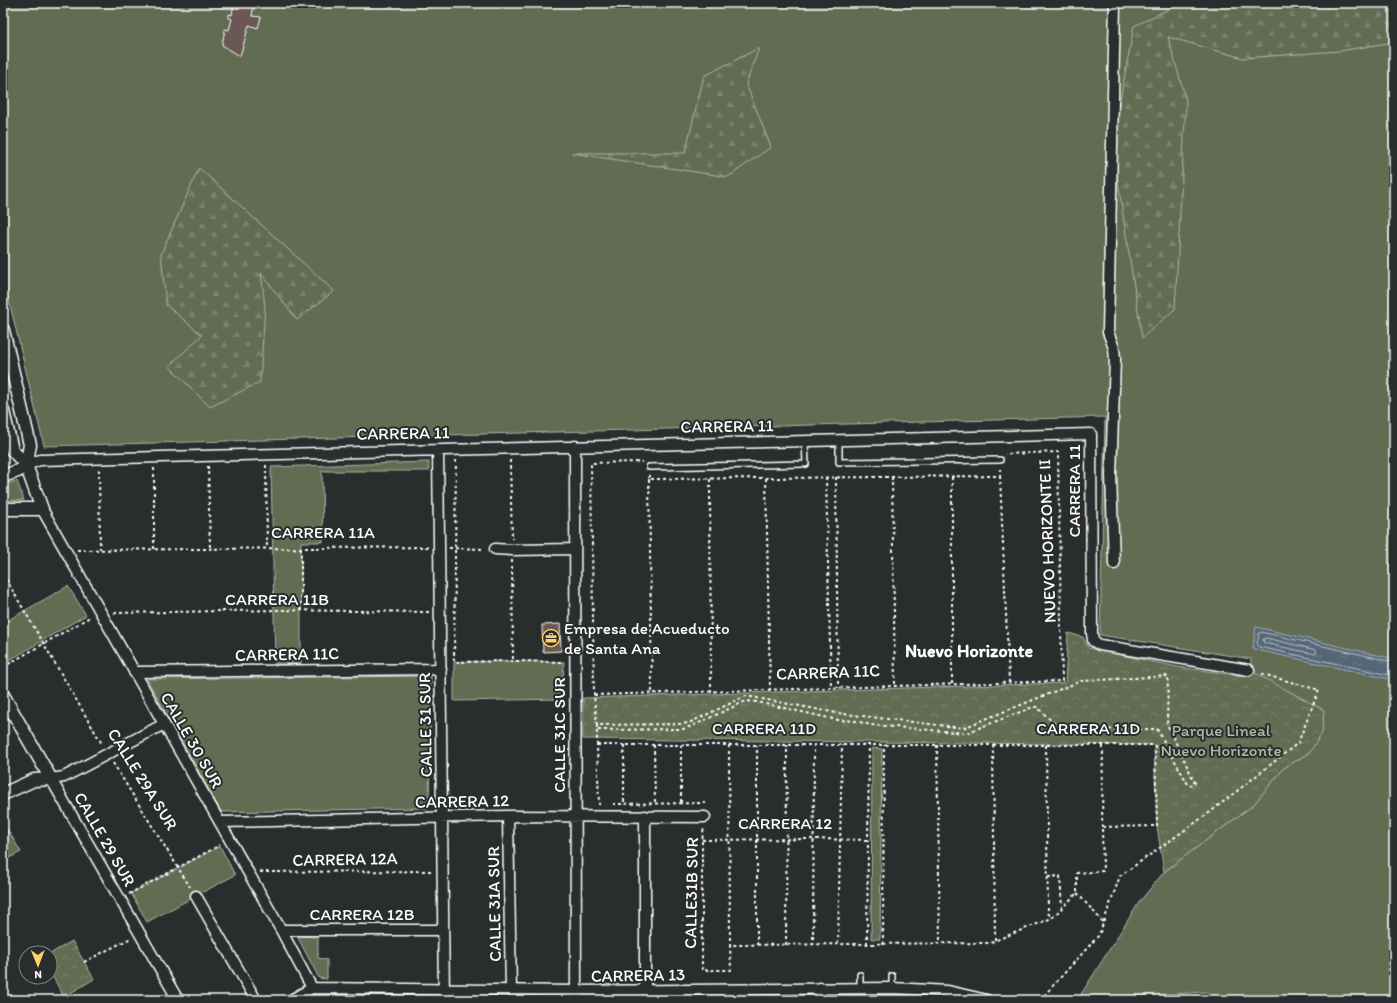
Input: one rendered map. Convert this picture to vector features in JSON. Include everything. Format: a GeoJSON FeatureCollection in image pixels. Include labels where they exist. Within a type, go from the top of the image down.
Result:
{"type":"FeatureCollection","features":[{"type":"Feature","properties":{"kind":"street"},"geometry":{"type":"LineString","coordinates":[[1114,564],[1111,475],[1116,359],[1114,348],[1108,332],[1115,3]]}},
{"type":"Feature","properties":{"kind":"street"},"geometry":{"type":"LineString","coordinates":[[3,330],[30,445],[26,465]]}},
{"type":"Feature","properties":{"kind":"street"},"geometry":{"type":"LineString","coordinates":[[3,411],[12,450],[26,465],[42,509],[3,509]]}},
{"type":"Feature","properties":{"kind":"street","name":"CARRERA 11"},"geometry":{"type":"LineString","coordinates":[[3,476],[18,471],[26,465],[40,460],[1091,434],[1093,641],[1100,644],[1249,670]]}},
{"type":"Feature","properties":{"kind":"street","name":"CALLE 31C SUR"},"geometry":{"type":"LineString","coordinates":[[575,446],[576,996]]}},
{"type":"Feature","properties":{"kind":"street","name":"CALLE 31 SUR"},"geometry":{"type":"LineString","coordinates":[[438,450],[444,995]]}},
{"type":"Feature","properties":{"kind":"street","name":"CALLE 30 SUR"},"geometry":{"type":"LineString","coordinates":[[42,509],[281,930],[312,988]]}},
{"type":"Feature","properties":{"kind":"street"},"geometry":{"type":"LineString","coordinates":[[495,549],[575,549]]}},
{"type":"Feature","properties":{"kind":"street","name":"CARRERA 11C"},"geometry":{"type":"LineString","coordinates":[[134,672],[441,669]]}},
{"type":"Feature","properties":{"kind":"street","name":"CALLE 29 SUR"},"geometry":{"type":"LineString","coordinates":[[3,696],[178,1000]]}},
{"type":"Feature","properties":{"kind":"street"},"geometry":{"type":"LineString","coordinates":[[3,794],[34,780],[64,777],[164,724]]}},
{"type":"Feature","properties":{"kind":"street","name":"CARRERA 12"},"geometry":{"type":"LineString","coordinates":[[220,822],[576,815],[705,817]]}},
{"type":"Feature","properties":{"kind":"street","name":"CALLE 31A SUR"},"geometry":{"type":"LineString","coordinates":[[508,816],[511,991]]}},
{"type":"Feature","properties":{"kind":"street"},"geometry":{"type":"LineString","coordinates":[[644,990],[645,816]]}},
{"type":"Feature","properties":{"kind":"street"},"geometry":{"type":"LineString","coordinates":[[196,896],[256,1000]]}},
{"type":"Feature","properties":{"kind":"street","name":"CARRERA 12B"},"geometry":{"type":"LineString","coordinates":[[281,930],[443,930]]}},
{"type":"Feature","properties":{"kind":"street"},"geometry":{"type":"LineString","coordinates":[[291,1000],[312,988]]}},
{"type":"Feature","properties":{"kind":"street","name":"CARRERA 13"},"geometry":{"type":"LineString","coordinates":[[312,988],[444,995],[511,991],[576,996],[644,990],[892,988],[948,991],[988,1000]]}},
{"type":"Feature","properties":{"kind":"street"},"geometry":{"type":"LineString","coordinates":[[820,988],[821,1000]]}},
{"type":"Feature","properties":{"kind":"lane"},"geometry":{"type":"LineString","coordinates":[[839,440],[839,462],[1000,460]]}},
{"type":"Feature","properties":{"kind":"lane"},"geometry":{"type":"LineString","coordinates":[[649,467],[806,464],[805,441]]}},
{"type":"Feature","properties":{"kind":"lane"},"geometry":{"type":"LineString","coordinates":[[860,975],[860,988]]}},
{"type":"Feature","properties":{"kind":"lane"},"geometry":{"type":"LineString","coordinates":[[892,976],[892,988]]}},
{"type":"Feature","properties":{"kind":"path","name":"NUEVO HORIZONTE II"},"geometry":{"type":"LineString","coordinates":[[1000,460],[1000,454],[1058,452],[1062,680]]}},
{"type":"Feature","properties":{"kind":"path"},"geometry":{"type":"LineString","coordinates":[[456,456],[454,662],[513,660],[564,662]]}},
{"type":"Feature","properties":{"kind":"path"},"geometry":{"type":"LineString","coordinates":[[1000,460],[1009,682]]}},
{"type":"Feature","properties":{"kind":"path"},"geometry":{"type":"LineString","coordinates":[[266,461],[267,548]]}},
{"type":"Feature","properties":{"kind":"path"},"geometry":{"type":"LineString","coordinates":[[208,462],[210,548]]}},
{"type":"Feature","properties":{"kind":"path"},"geometry":{"type":"LineString","coordinates":[[605,804],[599,804],[597,745],[598,725],[594,695],[591,463],[646,462],[649,467],[652,693]]}},
{"type":"Feature","properties":{"kind":"path"},"geometry":{"type":"LineString","coordinates":[[154,463],[154,549]]}},
{"type":"Feature","properties":{"kind":"path"},"geometry":{"type":"LineString","coordinates":[[99,464],[100,549]]}},
{"type":"Feature","properties":{"kind":"path"},"geometry":{"type":"LineString","coordinates":[[952,476],[952,684]]}},
{"type":"Feature","properties":{"kind":"path"},"geometry":{"type":"LineString","coordinates":[[649,479],[1000,476]]}},
{"type":"Feature","properties":{"kind":"path"},"geometry":{"type":"LineString","coordinates":[[826,477],[831,688]]}},
{"type":"Feature","properties":{"kind":"path"},"geometry":{"type":"LineString","coordinates":[[836,477],[838,688]]}},
{"type":"Feature","properties":{"kind":"path"},"geometry":{"type":"LineString","coordinates":[[892,477],[895,686]]}},
{"type":"Feature","properties":{"kind":"path"},"geometry":{"type":"LineString","coordinates":[[766,478],[770,690]]}},
{"type":"Feature","properties":{"kind":"path"},"geometry":{"type":"LineString","coordinates":[[710,479],[711,692]]}},
{"type":"Feature","properties":{"kind":"path","name":"CARRERA 11A"},"geometry":{"type":"LineString","coordinates":[[72,550],[440,547],[495,549]]}},
{"type":"Feature","properties":{"kind":"path"},"geometry":{"type":"LineString","coordinates":[[301,548],[301,611]]}},
{"type":"Feature","properties":{"kind":"path","name":"CALLE 29A SUR"},"geometry":{"type":"LineString","coordinates":[[3,574],[108,755],[196,896]]}},
{"type":"Feature","properties":{"kind":"path"},"geometry":{"type":"LineString","coordinates":[[3,667],[100,611]]}},
{"type":"Feature","properties":{"kind":"path","name":"CARRERA 11B"},"geometry":{"type":"LineString","coordinates":[[114,614],[301,611],[440,612]]}},
{"type":"Feature","properties":{"kind":"path"},"geometry":{"type":"LineString","coordinates":[[1040,1000],[1099,935],[1120,876],[1209,813],[1298,742],[1319,690],[1249,670]]}},
{"type":"Feature","properties":{"kind":"path"},"geometry":{"type":"LineString","coordinates":[[598,725],[683,724],[691,722],[746,696],[837,713],[963,728],[1081,681],[1168,676],[1167,724],[1195,783],[1189,786],[1157,729],[1061,730],[1037,707],[1033,707],[966,733],[871,725],[856,721],[838,720],[757,702],[746,701],[683,729],[598,730]]}},
{"type":"Feature","properties":{"kind":"path","name":"CARRERA 11C"},"geometry":{"type":"LineString","coordinates":[[594,695],[1062,680]]}},
{"type":"Feature","properties":{"kind":"path","name":"CARRERA 11D"},"geometry":{"type":"LineString","coordinates":[[597,745],[1155,745],[1157,826],[1102,827]]}},
{"type":"Feature","properties":{"kind":"path"},"geometry":{"type":"LineString","coordinates":[[624,745],[624,804]]}},
{"type":"Feature","properties":{"kind":"path"},"geometry":{"type":"LineString","coordinates":[[654,745],[655,804]]}},
{"type":"Feature","properties":{"kind":"path"},"geometry":{"type":"LineString","coordinates":[[681,745],[682,803]]}},
{"type":"Feature","properties":{"kind":"path"},"geometry":{"type":"LineString","coordinates":[[729,745],[730,945],[989,943],[1052,918],[1077,893]]}},
{"type":"Feature","properties":{"kind":"path"},"geometry":{"type":"LineString","coordinates":[[757,745],[757,945]]}},
{"type":"Feature","properties":{"kind":"path"},"geometry":{"type":"LineString","coordinates":[[786,945],[787,745]]}},
{"type":"Feature","properties":{"kind":"path"},"geometry":{"type":"LineString","coordinates":[[813,944],[814,745]]}},
{"type":"Feature","properties":{"kind":"path"},"geometry":{"type":"LineString","coordinates":[[838,944],[842,745]]}},
{"type":"Feature","properties":{"kind":"path"},"geometry":{"type":"LineString","coordinates":[[867,944],[869,745]]}},
{"type":"Feature","properties":{"kind":"path"},"geometry":{"type":"LineString","coordinates":[[883,944],[884,745]]}},
{"type":"Feature","properties":{"kind":"path"},"geometry":{"type":"LineString","coordinates":[[937,745],[940,943]]}},
{"type":"Feature","properties":{"kind":"path"},"geometry":{"type":"LineString","coordinates":[[993,745],[994,941]]}},
{"type":"Feature","properties":{"kind":"path"},"geometry":{"type":"LineString","coordinates":[[1046,745],[1048,913],[1052,918]]}},
{"type":"Feature","properties":{"kind":"path"},"geometry":{"type":"LineString","coordinates":[[1103,745],[1103,871],[1077,873],[1077,893],[1103,922]]}},
{"type":"Feature","properties":{"kind":"path"},"geometry":{"type":"LineString","coordinates":[[611,804],[707,803]]}},
{"type":"Feature","properties":{"kind":"path","name":"CALLE31B SUR"},"geometry":{"type":"LineString","coordinates":[[705,817],[702,840],[702,970],[731,970],[730,945]]}},
{"type":"Feature","properties":{"kind":"path","name":"CARRERA 12"},"geometry":{"type":"LineString","coordinates":[[702,840],[813,838],[868,840]]}},
{"type":"Feature","properties":{"kind":"path"},"geometry":{"type":"LineString","coordinates":[[120,899],[230,840]]}},
{"type":"Feature","properties":{"kind":"path","name":"CARRERA 12A"},"geometry":{"type":"LineString","coordinates":[[248,872],[443,870]]}},
{"type":"Feature","properties":{"kind":"path"},"geometry":{"type":"LineString","coordinates":[[1048,876],[1060,876],[1062,908]]}},
{"type":"Feature","properties":{"kind":"path"},"geometry":{"type":"LineString","coordinates":[[84,962],[140,934]]}},
{"type":"Feature","properties":{"kind":"green space"},"geometry":{"type":"Polygon","coordinates":[[[3,3],[1394,3],[1394,659],[1256,627],[1253,649],[1394,680],[1394,1000],[1216,1000],[1207,992],[1078,999],[1140,901],[1164,872],[1253,805],[1284,768],[1310,752],[1251,671],[1251,659],[1100,635],[1105,417],[44,446],[3,276],[3,3]]]}},
{"type":"Feature","properties":{"kind":"green space"},"geometry":{"type":"Polygon","coordinates":[[[1181,3],[1394,3],[1394,42],[1340,51],[1243,58],[1168,37],[1186,100],[1175,309],[1142,338],[1112,143],[1134,26],[1181,3]]]}},
{"type":"Feature","properties":{"kind":"green space"},"geometry":{"type":"Polygon","coordinates":[[[759,48],[746,84],[771,147],[728,177],[572,153],[685,153],[704,76],[759,48]]]}},
{"type":"Feature","properties":{"kind":"green space"},"geometry":{"type":"Polygon","coordinates":[[[199,168],[334,291],[297,320],[261,273],[265,307],[260,382],[210,407],[169,366],[202,335],[166,305],[161,254],[199,168]]]}},
{"type":"Feature","properties":{"kind":"green space"},"geometry":{"type":"Polygon","coordinates":[[[429,462],[429,471],[322,471],[323,542],[301,542],[301,664],[275,664],[271,467],[429,462]]]}},
{"type":"Feature","properties":{"kind":"green space"},"geometry":{"type":"Polygon","coordinates":[[[17,481],[24,500],[3,501],[3,484],[17,481]]]}},
{"type":"Feature","properties":{"kind":"green space"},"geometry":{"type":"Polygon","coordinates":[[[68,586],[86,615],[3,664],[3,623],[68,586]]]}},
{"type":"Feature","properties":{"kind":"green space","name":"Parque Lineal Nuevo Horizonte"},"geometry":{"type":"Polygon","coordinates":[[[1068,633],[1083,637],[1088,648],[1178,667],[1250,677],[1251,671],[1324,710],[1322,733],[1310,752],[1284,768],[1253,805],[1164,872],[1157,826],[1154,745],[583,739],[583,698],[1065,683],[1068,633]]]}},
{"type":"Feature","properties":{"kind":"green space"},"geometry":{"type":"Polygon","coordinates":[[[454,662],[564,662],[562,699],[454,701],[454,662]]]}},
{"type":"Feature","properties":{"kind":"green space"},"geometry":{"type":"Polygon","coordinates":[[[431,676],[429,808],[221,812],[147,679],[431,676]]]}},
{"type":"Feature","properties":{"kind":"green space"},"geometry":{"type":"Polygon","coordinates":[[[872,748],[882,749],[880,939],[871,939],[872,748]]]}},
{"type":"Feature","properties":{"kind":"green space"},"geometry":{"type":"Polygon","coordinates":[[[3,822],[21,852],[3,861],[3,822]]]}},
{"type":"Feature","properties":{"kind":"green space"},"geometry":{"type":"Polygon","coordinates":[[[220,846],[235,875],[147,922],[131,893],[220,846]]]}},
{"type":"Feature","properties":{"kind":"green space"},"geometry":{"type":"Polygon","coordinates":[[[297,936],[318,937],[318,958],[327,960],[327,979],[319,978],[297,936]]]}},
{"type":"Feature","properties":{"kind":"green space"},"geometry":{"type":"Polygon","coordinates":[[[72,941],[94,979],[64,997],[57,985],[58,949],[72,941]]]}},
{"type":"Feature","properties":{"kind":"water"},"geometry":{"type":"Polygon","coordinates":[[[1256,627],[1394,659],[1394,680],[1253,649],[1256,627]]]}},
{"type":"Feature","properties":{"kind":"building"},"geometry":{"type":"Polygon","coordinates":[[[234,3],[254,3],[252,16],[261,17],[258,28],[249,25],[240,56],[222,45],[225,29],[229,30],[232,19],[229,18],[229,14],[232,15],[234,3]]]}},
{"type":"Feature","properties":{"kind":"building","name":"Empresa de Acueducto de Santa Ana"},"geometry":{"type":"Polygon","coordinates":[[[560,624],[561,651],[543,652],[542,625],[560,624]]]}},
{"type":"Feature","properties":{"kind":"place","name":"Empresa de Acueducto de Santa Ana"},"geometry":{"type":"Point","coordinates":[551,638]}},
{"type":"Feature","properties":{"kind":"district","name":"Nuevo Horizonte"},"geometry":{"type":"Point","coordinates":[969,651]}}]}
